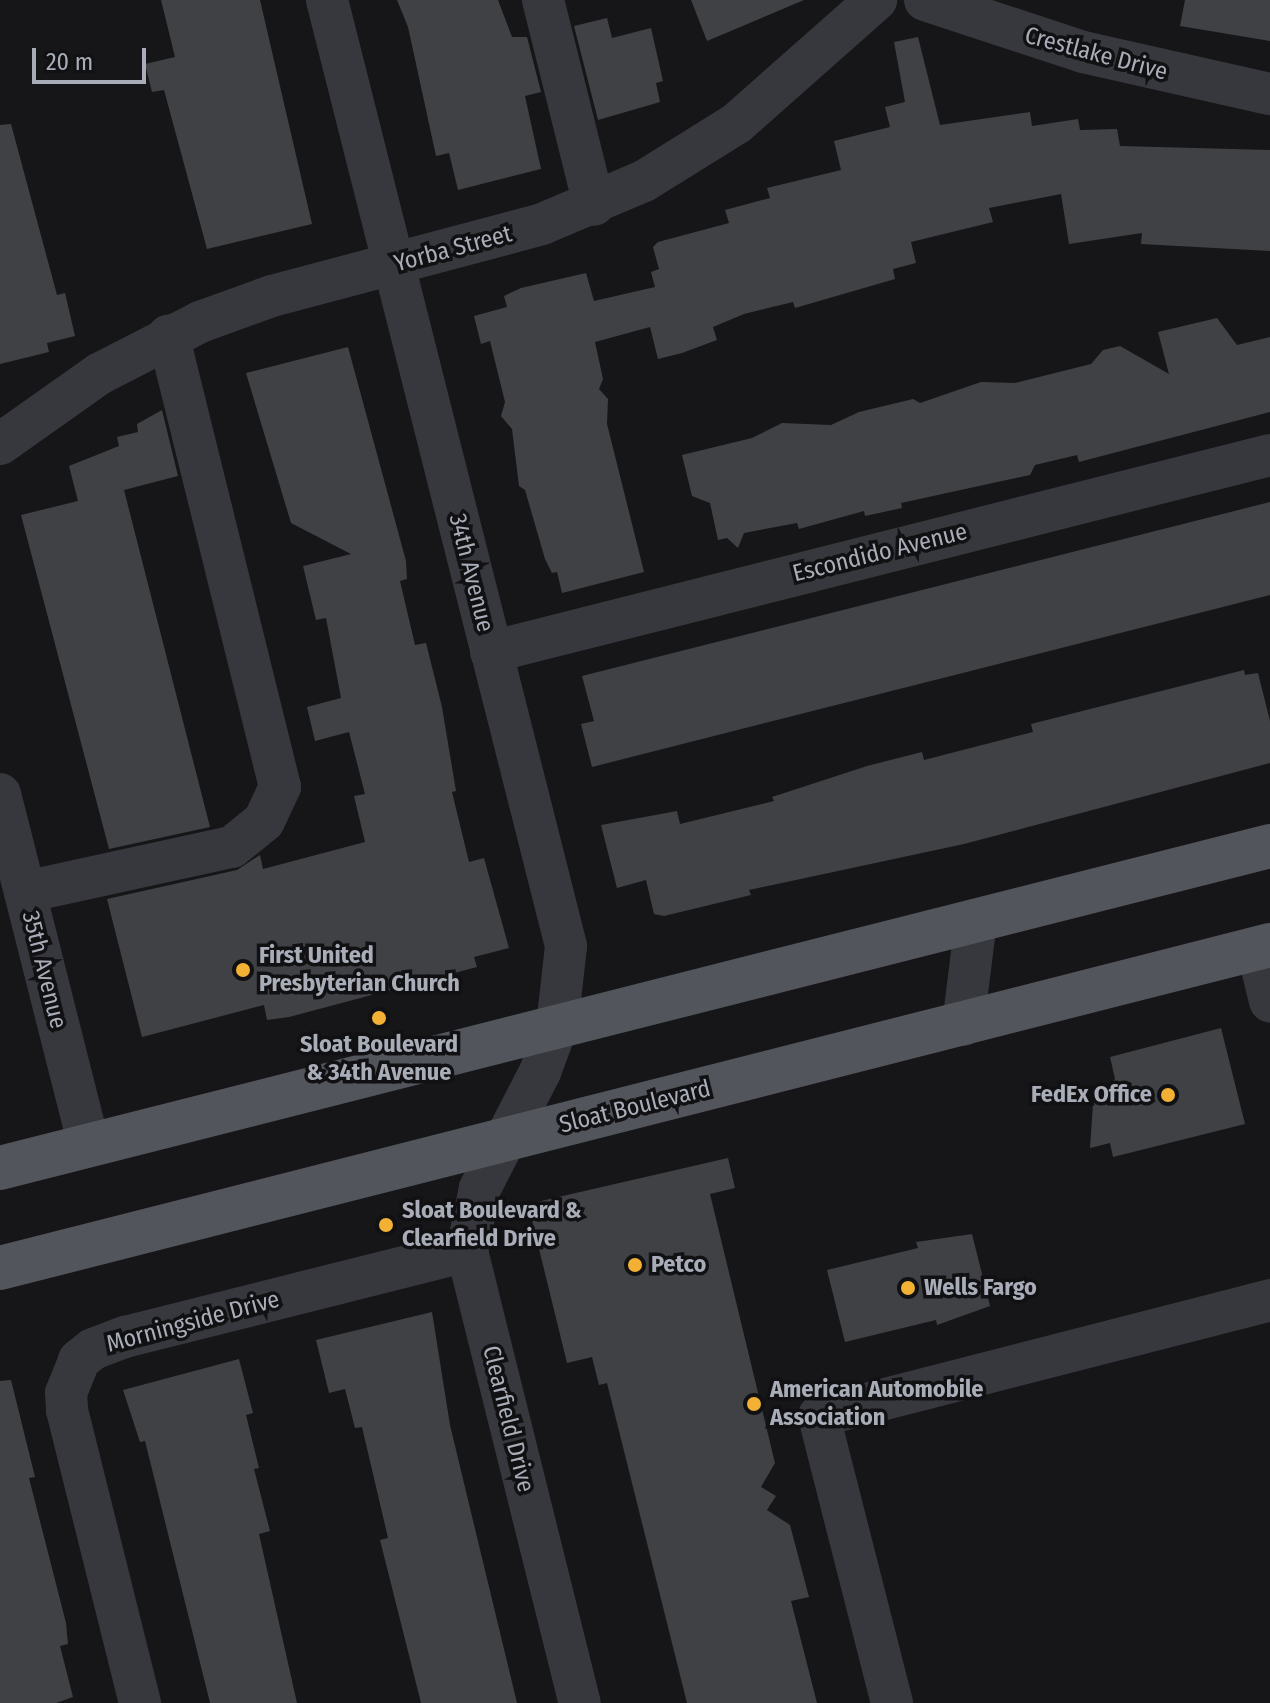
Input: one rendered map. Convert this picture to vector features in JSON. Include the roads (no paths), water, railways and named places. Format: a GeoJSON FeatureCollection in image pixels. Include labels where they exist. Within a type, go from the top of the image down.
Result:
{"type":"FeatureCollection","features":[{"type":"Feature","properties":{"kind":"main road"},"geometry":{"type":"LineString","coordinates":[[0,1168],[1270,846]]}},
{"type":"Feature","properties":{"kind":"main road","name":"Sloat Boulevard"},"geometry":{"type":"LineString","coordinates":[[3,1270],[1263,946]]}},
{"type":"Feature","properties":{"kind":"street","name":"34th Avenue"},"geometry":{"type":"LineString","coordinates":[[327,0],[563,932],[565,991],[557,1026],[507,1140]]}},
{"type":"Feature","properties":{"kind":"street"},"geometry":{"type":"LineString","coordinates":[[543,0],[594,205]]}},
{"type":"Feature","properties":{"kind":"street","name":"Yorba Street"},"geometry":{"type":"LineString","coordinates":[[0,444],[88,381],[168,336],[272,296],[513,233],[594,205],[680,160],[737,123],[876,0]]}},
{"type":"Feature","properties":{"kind":"street","name":"Crestlake Drive"},"geometry":{"type":"LineString","coordinates":[[925,0],[1083,52],[1270,94]]}},
{"type":"Feature","properties":{"kind":"street"},"geometry":{"type":"LineString","coordinates":[[25,892],[232,847],[264,821],[280,787],[168,336]]}},
{"type":"Feature","properties":{"kind":"street","name":"Escondido Avenue"},"geometry":{"type":"LineString","coordinates":[[491,652],[1270,455]]}},
{"type":"Feature","properties":{"kind":"street","name":"35th Avenue"},"geometry":{"type":"LineString","coordinates":[[0,794],[89,1145]]}},
{"type":"Feature","properties":{"kind":"street"},"geometry":{"type":"LineString","coordinates":[[976,920],[982,1020]]}},
{"type":"Feature","properties":{"kind":"street"},"geometry":{"type":"LineString","coordinates":[[1263,946],[1270,1001]]}},
{"type":"Feature","properties":{"kind":"street","name":"Clearfield Drive"},"geometry":{"type":"LineString","coordinates":[[507,1140],[480,1188],[467,1251],[580,1703]]}},
{"type":"Feature","properties":{"kind":"street","name":"Morningside Drive"},"geometry":{"type":"LineString","coordinates":[[140,1703],[67,1410],[66,1393],[79,1360],[125,1337],[467,1251]]}},
{"type":"Feature","properties":{"kind":"street"},"geometry":{"type":"LineString","coordinates":[[892,1703],[819,1416],[1270,1300]]}},
{"type":"Feature","properties":{"kind":"place","name":"First United Presbyterian Church"},"geometry":{"type":"Point","coordinates":[243,970]}},
{"type":"Feature","properties":{"kind":"place","name":"Sloat Boulevard & 34th Avenue"},"geometry":{"type":"Point","coordinates":[379,1018]}},
{"type":"Feature","properties":{"kind":"place","name":"FedEx Office"},"geometry":{"type":"Point","coordinates":[1168,1095]}},
{"type":"Feature","properties":{"kind":"place","name":"Sloat Boulevard & Clearfield Drive"},"geometry":{"type":"Point","coordinates":[386,1225]}},
{"type":"Feature","properties":{"kind":"place","name":"Petco"},"geometry":{"type":"Point","coordinates":[635,1265]}},
{"type":"Feature","properties":{"kind":"place","name":"Wells Fargo"},"geometry":{"type":"Point","coordinates":[908,1288]}},
{"type":"Feature","properties":{"kind":"place","name":"American Automobile Association"},"geometry":{"type":"Point","coordinates":[754,1404]}}]}
